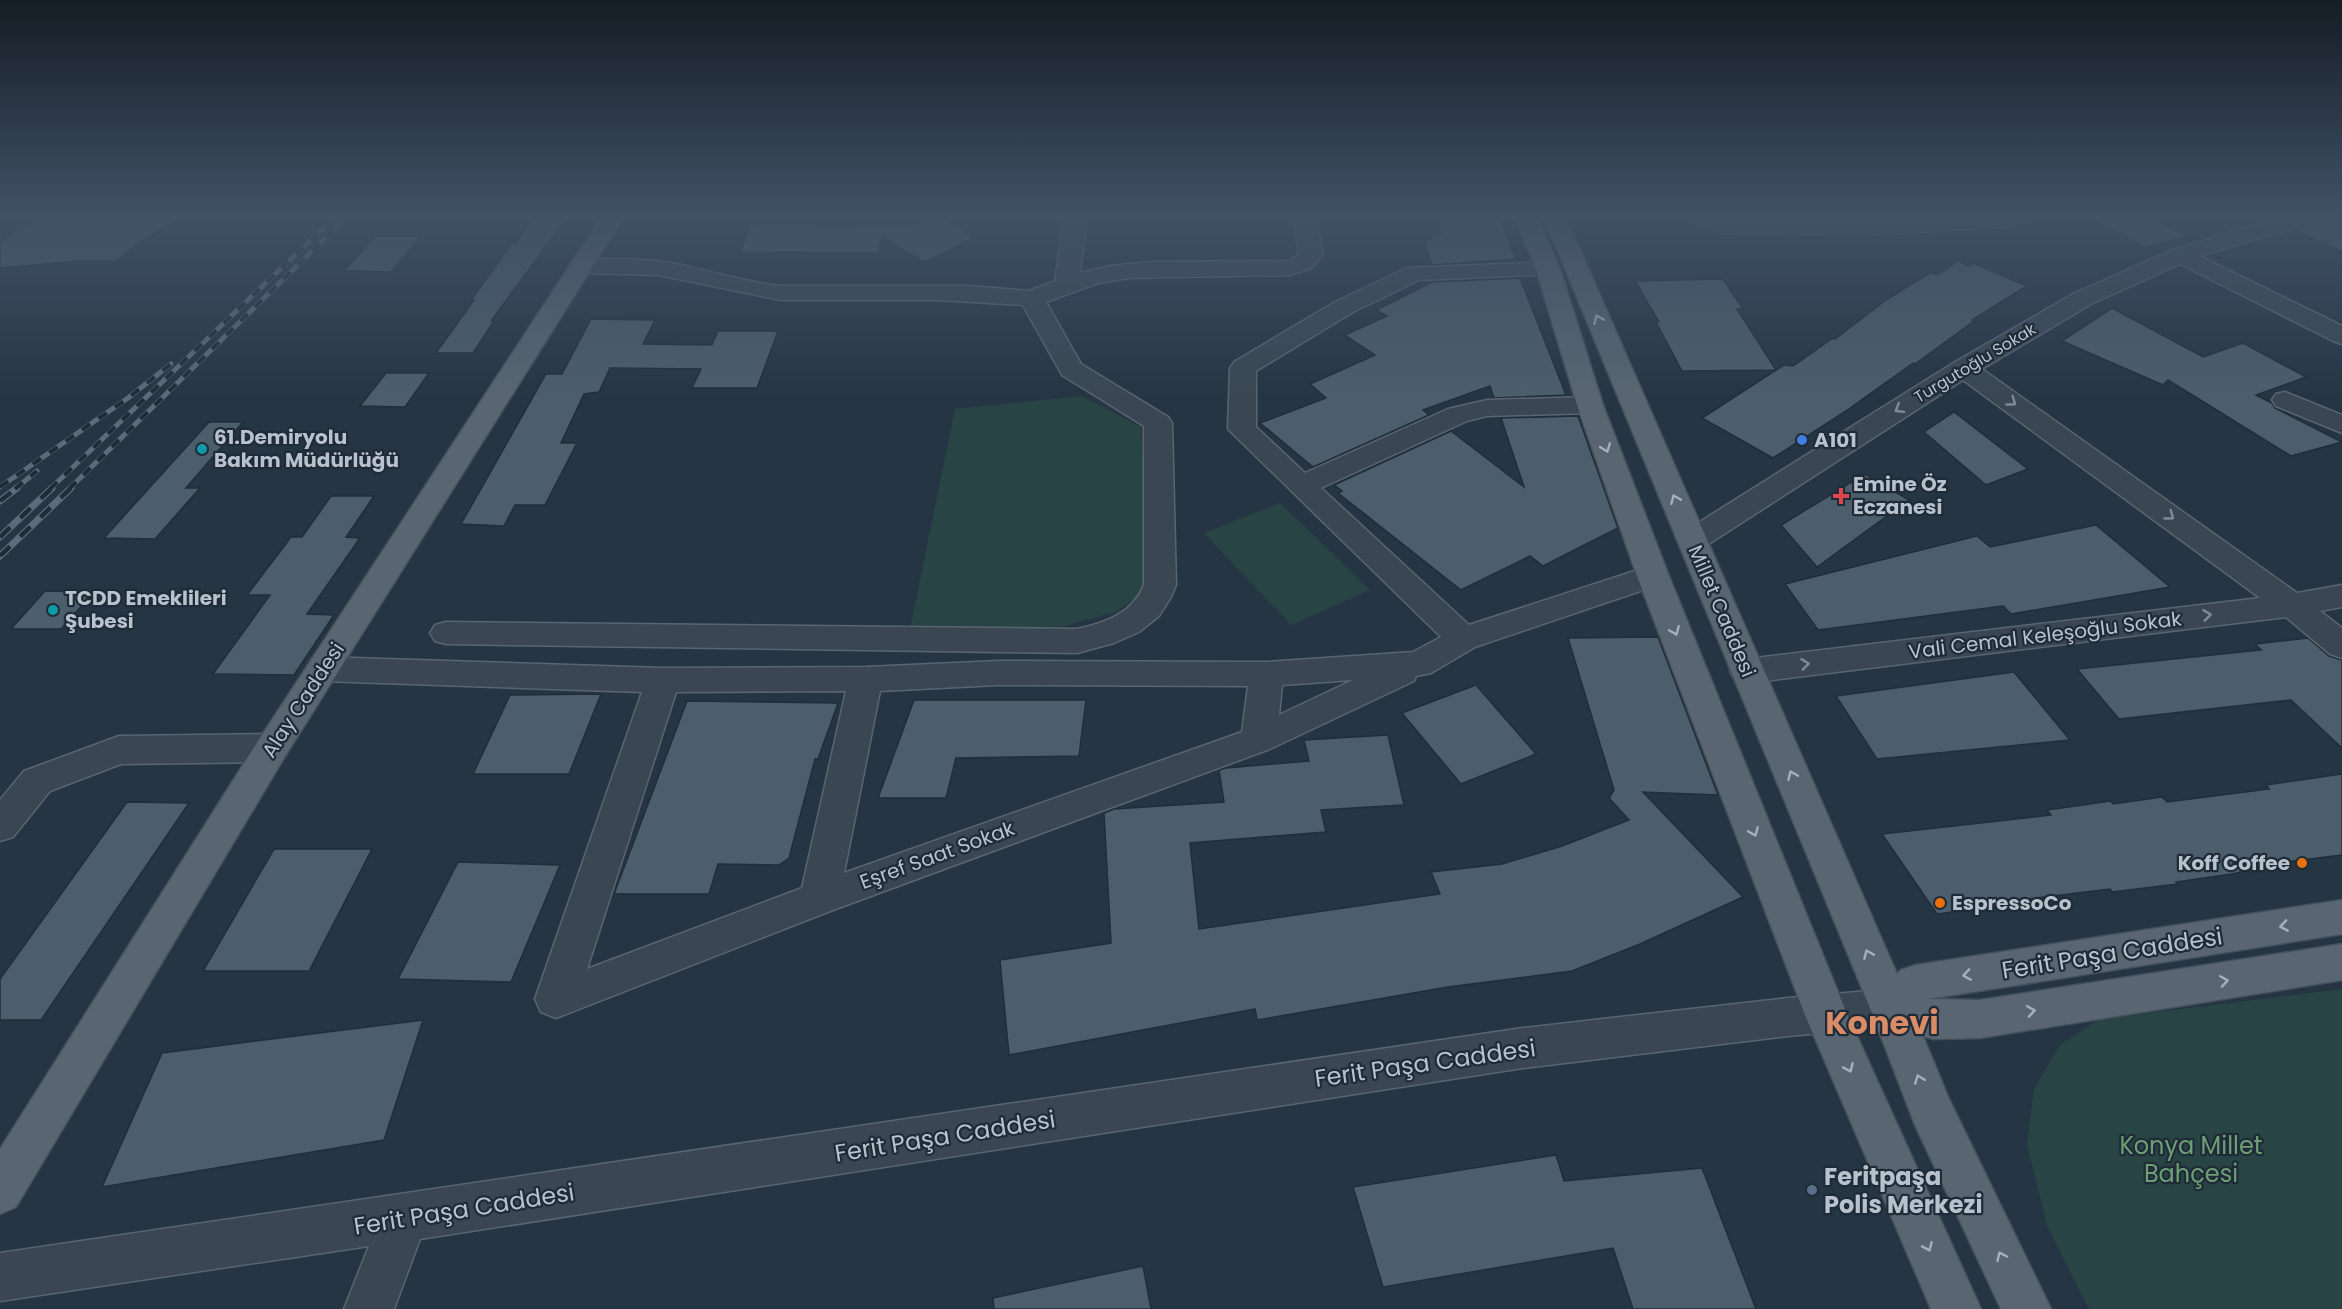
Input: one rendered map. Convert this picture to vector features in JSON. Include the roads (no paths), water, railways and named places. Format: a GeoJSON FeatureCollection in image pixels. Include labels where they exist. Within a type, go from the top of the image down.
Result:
{"type":"FeatureCollection","features":[{"type":"Feature","properties":{"kind":"main road","name":"Alay Caddesi"},"geometry":{"type":"LineString","coordinates":[[0,1191],[272,748],[576,276]]}},
{"type":"Feature","properties":{"kind":"main road"},"geometry":{"type":"LineString","coordinates":[[1550,276],[1590,405],[1653,576],[1826,1015],[1956,1309]]}},
{"type":"Feature","properties":{"kind":"main road","name":"Millet Caddesi"},"geometry":{"type":"LineString","coordinates":[[1580,276],[1891,1008],[1931,1110],[2026,1309]]}},
{"type":"Feature","properties":{"kind":"main road","name":"Ferit Paşa Caddesi"},"geometry":{"type":"LineString","coordinates":[[2342,917],[1916,983],[1891,1008],[1933,1020],[1980,1019],[2342,962]]}},
{"type":"Feature","properties":{"kind":"street"},"geometry":{"type":"LineString","coordinates":[[695,276],[749,289],[782,293],[993,295],[1032,299],[1067,284],[1096,276]]}},
{"type":"Feature","properties":{"kind":"street"},"geometry":{"type":"LineString","coordinates":[[1067,284],[1068,276]]}},
{"type":"Feature","properties":{"kind":"street"},"geometry":{"type":"LineString","coordinates":[[1408,276],[1344,307],[1243,368],[1242,429],[1463,639]]}},
{"type":"Feature","properties":{"kind":"street","name":"Turgutoğlu Sokak"},"geometry":{"type":"LineString","coordinates":[[1693,540],[1964,368],[2082,299],[2133,276]]}},
{"type":"Feature","properties":{"kind":"street"},"geometry":{"type":"LineString","coordinates":[[2222,276],[2342,336]]}},
{"type":"Feature","properties":{"kind":"street"},"geometry":{"type":"LineString","coordinates":[[446,633],[1077,641],[1105,635],[1127,624],[1145,612],[1156,600],[1160,585],[1158,423],[1071,369],[1032,299]]}},
{"type":"Feature","properties":{"kind":"street"},"geometry":{"type":"LineString","coordinates":[[1964,368],[2292,605],[2342,646]]}},
{"type":"Feature","properties":{"kind":"street"},"geometry":{"type":"LineString","coordinates":[[2285,400],[2342,425]]}},
{"type":"Feature","properties":{"kind":"street"},"geometry":{"type":"LineString","coordinates":[[1301,486],[1458,416],[1487,408],[1590,405]]}},
{"type":"Feature","properties":{"kind":"street","name":"Eşref Saat Sokak"},"geometry":{"type":"LineString","coordinates":[[663,680],[556,999],[819,898],[1258,740],[1419,664],[1463,639],[1653,576]]}},
{"type":"Feature","properties":{"kind":"street","name":"Vali Cemal Keleşoğlu Sokak"},"geometry":{"type":"LineString","coordinates":[[1747,671],[2292,605],[2342,596]]}},
{"type":"Feature","properties":{"kind":"street"},"geometry":{"type":"LineString","coordinates":[[323,669],[663,680],[866,679],[998,673],[1267,674],[1419,664]]}},
{"type":"Feature","properties":{"kind":"street"},"geometry":{"type":"LineString","coordinates":[[1258,740],[1267,674]]}},
{"type":"Feature","properties":{"kind":"street"},"geometry":{"type":"LineString","coordinates":[[819,898],[866,679]]}},
{"type":"Feature","properties":{"kind":"street"},"geometry":{"type":"LineString","coordinates":[[0,826],[37,781],[119,750],[272,748]]}},
{"type":"Feature","properties":{"kind":"street","name":"Ferit Paşa Caddesi"},"geometry":{"type":"LineString","coordinates":[[0,1277],[1523,1048],[1891,1008]]}},
{"type":"Feature","properties":{"kind":"street"},"geometry":{"type":"LineString","coordinates":[[369,1309],[404,1218]]}},
{"type":"Feature","properties":{"kind":"railway"},"geometry":{"type":"LineString","coordinates":[[50,489],[273,276]]}},
{"type":"Feature","properties":{"kind":"railway"},"geometry":{"type":"LineString","coordinates":[[69,489],[287,276]]}},
{"type":"Feature","properties":{"kind":"railway"},"geometry":{"type":"LineString","coordinates":[[0,487],[128,398],[171,364]]}},
{"type":"Feature","properties":{"kind":"railway"},"geometry":{"type":"LineString","coordinates":[[15,489],[37,471]]}},
{"type":"Feature","properties":{"kind":"railway"},"geometry":{"type":"LineString","coordinates":[[0,501],[17,488]]}},
{"type":"Feature","properties":{"kind":"railway"},"geometry":{"type":"LineString","coordinates":[[0,537],[52,488]]}},
{"type":"Feature","properties":{"kind":"railway"},"geometry":{"type":"LineString","coordinates":[[0,556],[71,488]]}},
{"type":"Feature","properties":{"kind":"place","name":"A101"},"geometry":{"type":"Point","coordinates":[1802,440]}},
{"type":"Feature","properties":{"kind":"place","name":"61.Demiryolu Bakım Müdürlüğü"},"geometry":{"type":"Point","coordinates":[202,449]}},
{"type":"Feature","properties":{"kind":"place","name":"Emine Öz Eczanesi"},"geometry":{"type":"Point","coordinates":[1841,496]}},
{"type":"Feature","properties":{"kind":"place","name":"TCDD Emeklileri Şubesi"},"geometry":{"type":"Point","coordinates":[53,610]}},
{"type":"Feature","properties":{"kind":"place","name":"Koff Coffee"},"geometry":{"type":"Point","coordinates":[2302,863]}},
{"type":"Feature","properties":{"kind":"place","name":"EspressoCo"},"geometry":{"type":"Point","coordinates":[1940,903]}},
{"type":"Feature","properties":{"kind":"place","name":"Feritpaşa Polis Merkezi"},"geometry":{"type":"Point","coordinates":[1812,1190]}},
{"type":"Feature","properties":{"kind":"district","name":"Konevi"},"geometry":{"type":"Point","coordinates":[1882,1022]}},
{"type":"Feature","properties":{"kind":"park label","name":"Konya Millet Bahçesi"},"geometry":{"type":"Point","coordinates":[2191,1159]}}]}
